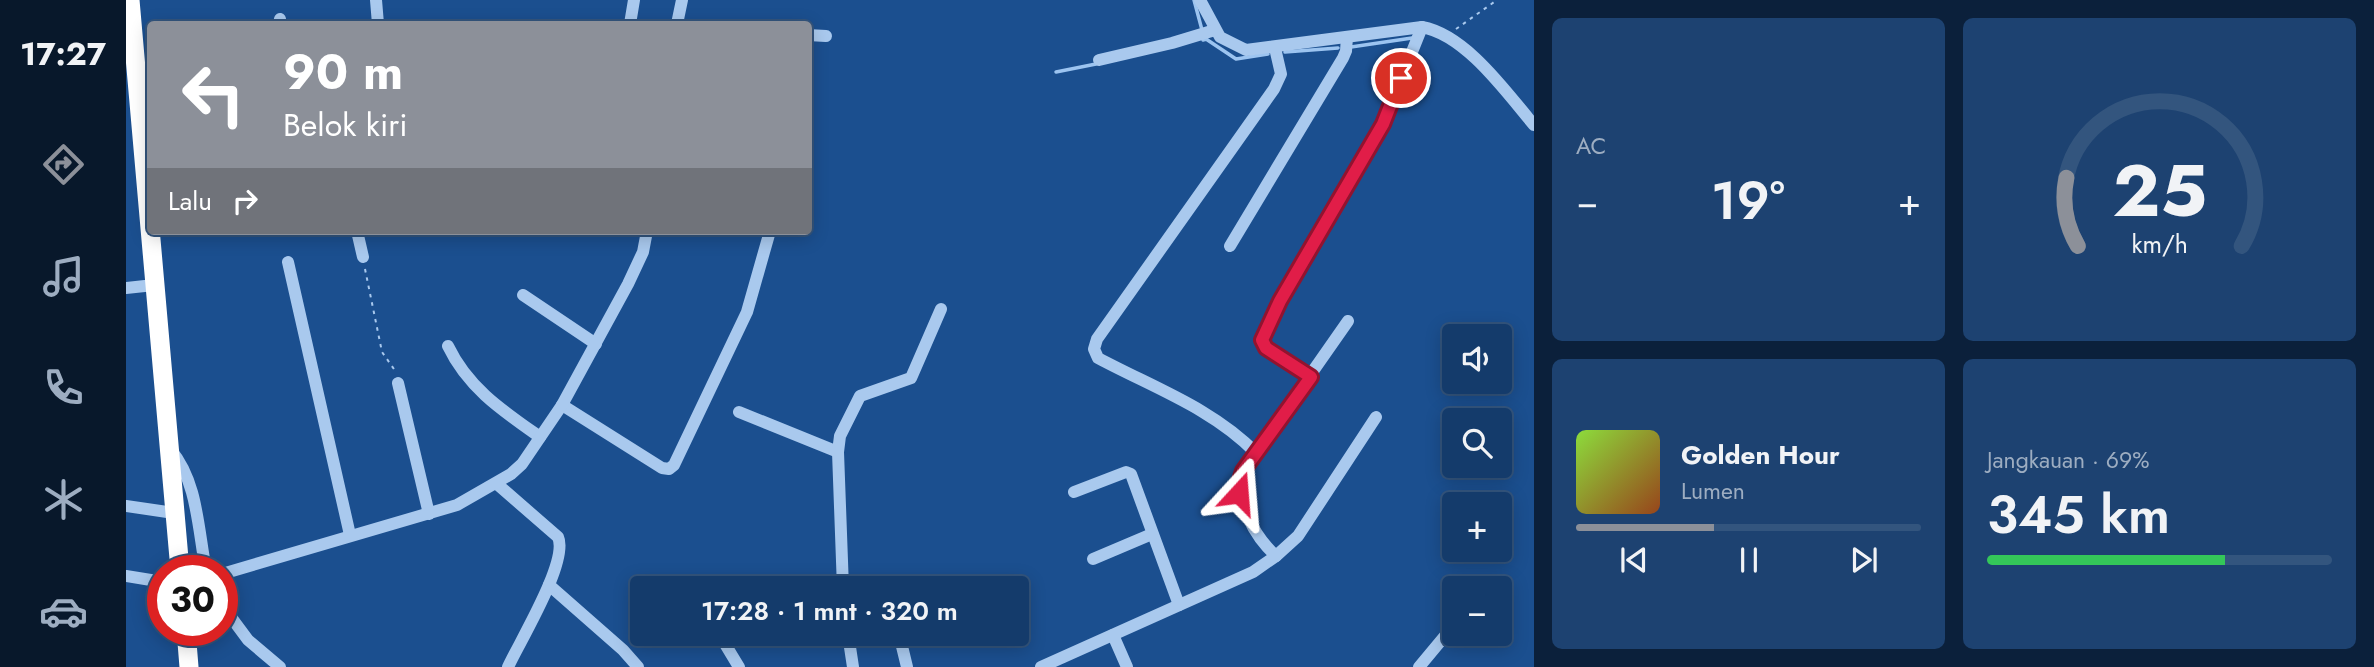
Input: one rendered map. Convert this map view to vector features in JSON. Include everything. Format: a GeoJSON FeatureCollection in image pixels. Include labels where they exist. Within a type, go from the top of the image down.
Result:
{"type":"FeatureCollection","features":[{"type":"Feature","properties":{"kind":"highway"},"geometry":{"type":"LineString","coordinates":[[130,0],[145,100],[147,141]]}},
{"type":"Feature","properties":{"kind":"highway"},"geometry":{"type":"LineString","coordinates":[[152,235],[178,555]]}},
{"type":"Feature","properties":{"kind":"highway"},"geometry":{"type":"LineString","coordinates":[[187,646],[189,667]]}},
{"type":"Feature","properties":{"kind":"street"},"geometry":{"type":"LineString","coordinates":[[376,0],[378,21]]}},
{"type":"Feature","properties":{"kind":"street"},"geometry":{"type":"LineString","coordinates":[[630,21],[634,0]]}},
{"type":"Feature","properties":{"kind":"street"},"geometry":{"type":"LineString","coordinates":[[678,21],[682,0]]}},
{"type":"Feature","properties":{"kind":"street"},"geometry":{"type":"LineString","coordinates":[[1200,0],[1220,37],[1246,50],[1422,27],[1446,35],[1480,64],[1534,125]]}},
{"type":"Feature","properties":{"kind":"street"},"geometry":{"type":"LineString","coordinates":[[1311,377],[1266,348],[1262,340],[1280,301],[1383,124],[1422,27]]}},
{"type":"Feature","properties":{"kind":"street"},"geometry":{"type":"LineString","coordinates":[[1100,60],[1215,30]]}},
{"type":"Feature","properties":{"kind":"street"},"geometry":{"type":"LineString","coordinates":[[812,35],[826,36]]}},
{"type":"Feature","properties":{"kind":"street"},"geometry":{"type":"LineString","coordinates":[[1230,246],[1343,58],[1347,37]]}},
{"type":"Feature","properties":{"kind":"street"},"geometry":{"type":"LineString","coordinates":[[1256,453],[1245,442],[1191,405],[1098,358],[1094,349],[1097,339],[1274,89],[1281,74],[1275,48]]}},
{"type":"Feature","properties":{"kind":"street"},"geometry":{"type":"LineString","coordinates":[[358,235],[363,257]]}},
{"type":"Feature","properties":{"kind":"street"},"geometry":{"type":"LineString","coordinates":[[238,569],[457,505],[497,484],[522,464],[562,405],[596,344],[643,252],[646,235]]}},
{"type":"Feature","properties":{"kind":"street"},"geometry":{"type":"LineString","coordinates":[[562,405],[662,468],[669,469],[674,465],[747,312],[769,235]]}},
{"type":"Feature","properties":{"kind":"street"},"geometry":{"type":"LineString","coordinates":[[288,262],[351,535]]}},
{"type":"Feature","properties":{"kind":"street"},"geometry":{"type":"LineString","coordinates":[[126,288],[154,285]]}},
{"type":"Feature","properties":{"kind":"street"},"geometry":{"type":"LineString","coordinates":[[523,295],[596,344]]}},
{"type":"Feature","properties":{"kind":"street"},"geometry":{"type":"LineString","coordinates":[[843,576],[838,452],[840,436],[860,396],[906,381],[914,374],[941,309]]}},
{"type":"Feature","properties":{"kind":"street"},"geometry":{"type":"LineString","coordinates":[[1276,556],[1266,547],[1249,519],[1239,493],[1239,483],[1243,471],[1348,321]]}},
{"type":"Feature","properties":{"kind":"street"},"geometry":{"type":"LineString","coordinates":[[448,346],[464,376],[513,419],[540,437]]}},
{"type":"Feature","properties":{"kind":"street"},"geometry":{"type":"LineString","coordinates":[[398,383],[429,514]]}},
{"type":"Feature","properties":{"kind":"street"},"geometry":{"type":"LineString","coordinates":[[739,412],[838,452]]}},
{"type":"Feature","properties":{"kind":"street"},"geometry":{"type":"LineString","coordinates":[[1041,667],[1253,572],[1276,556],[1298,536],[1376,417]]}},
{"type":"Feature","properties":{"kind":"street"},"geometry":{"type":"LineString","coordinates":[[169,447],[181,461],[190,482],[202,555]]}},
{"type":"Feature","properties":{"kind":"street"},"geometry":{"type":"LineString","coordinates":[[1074,492],[1126,472],[1131,474],[1179,605]]}},
{"type":"Feature","properties":{"kind":"street"},"geometry":{"type":"LineString","coordinates":[[497,484],[558,537],[561,548],[560,559],[508,667]]}},
{"type":"Feature","properties":{"kind":"street"},"geometry":{"type":"LineString","coordinates":[[126,506],[174,513]]}},
{"type":"Feature","properties":{"kind":"street"},"geometry":{"type":"LineString","coordinates":[[1093,559],[1152,534]]}},
{"type":"Feature","properties":{"kind":"street"},"geometry":{"type":"LineString","coordinates":[[126,576],[147,579]]}},
{"type":"Feature","properties":{"kind":"street"},"geometry":{"type":"LineString","coordinates":[[548,585],[623,650],[638,667]]}},
{"type":"Feature","properties":{"kind":"street"},"geometry":{"type":"LineString","coordinates":[[238,627],[247,640],[280,667]]}},
{"type":"Feature","properties":{"kind":"street"},"geometry":{"type":"LineString","coordinates":[[1113,635],[1127,667]]}},
{"type":"Feature","properties":{"kind":"street"},"geometry":{"type":"LineString","coordinates":[[1419,667],[1442,639]]}},
{"type":"Feature","properties":{"kind":"street"},"geometry":{"type":"LineString","coordinates":[[727,646],[740,667]]}},
{"type":"Feature","properties":{"kind":"street"},"geometry":{"type":"LineString","coordinates":[[850,646],[853,667]]}},
{"type":"Feature","properties":{"kind":"street"},"geometry":{"type":"LineString","coordinates":[[902,646],[907,667]]}},
{"type":"Feature","properties":{"kind":"path"},"geometry":{"type":"LineString","coordinates":[[1446,35],[1497,0]]}},
{"type":"Feature","properties":{"kind":"path"},"geometry":{"type":"LineString","coordinates":[[363,257],[382,352],[393,366],[398,383]]}},
{"type":"Feature","properties":{"kind":"waterway"},"geometry":{"type":"LineString","coordinates":[[1194,0],[1202,30]]}},
{"type":"Feature","properties":{"kind":"waterway"},"geometry":{"type":"LineString","coordinates":[[1351,47],[1412,38]]}},
{"type":"Feature","properties":{"kind":"waterway"},"geometry":{"type":"LineString","coordinates":[[1203,40],[1206,39],[1236,59],[1268,54]]}},
{"type":"Feature","properties":{"kind":"waterway"},"geometry":{"type":"LineString","coordinates":[[1285,52],[1338,48]]}},
{"type":"Feature","properties":{"kind":"waterway"},"geometry":{"type":"LineString","coordinates":[[1056,72],[1096,64]]}},
{"type":"Feature","properties":{"kind":"waterway"},"geometry":{"type":"LineString","coordinates":[[1359,153],[1373,130]]}},
{"type":"Feature","properties":{"kind":"route"},"geometry":{"type":"LineString","coordinates":[[1239,493],[1243,471],[1311,377],[1266,348],[1262,340],[1280,301],[1383,124],[1401,78]]}}]}
